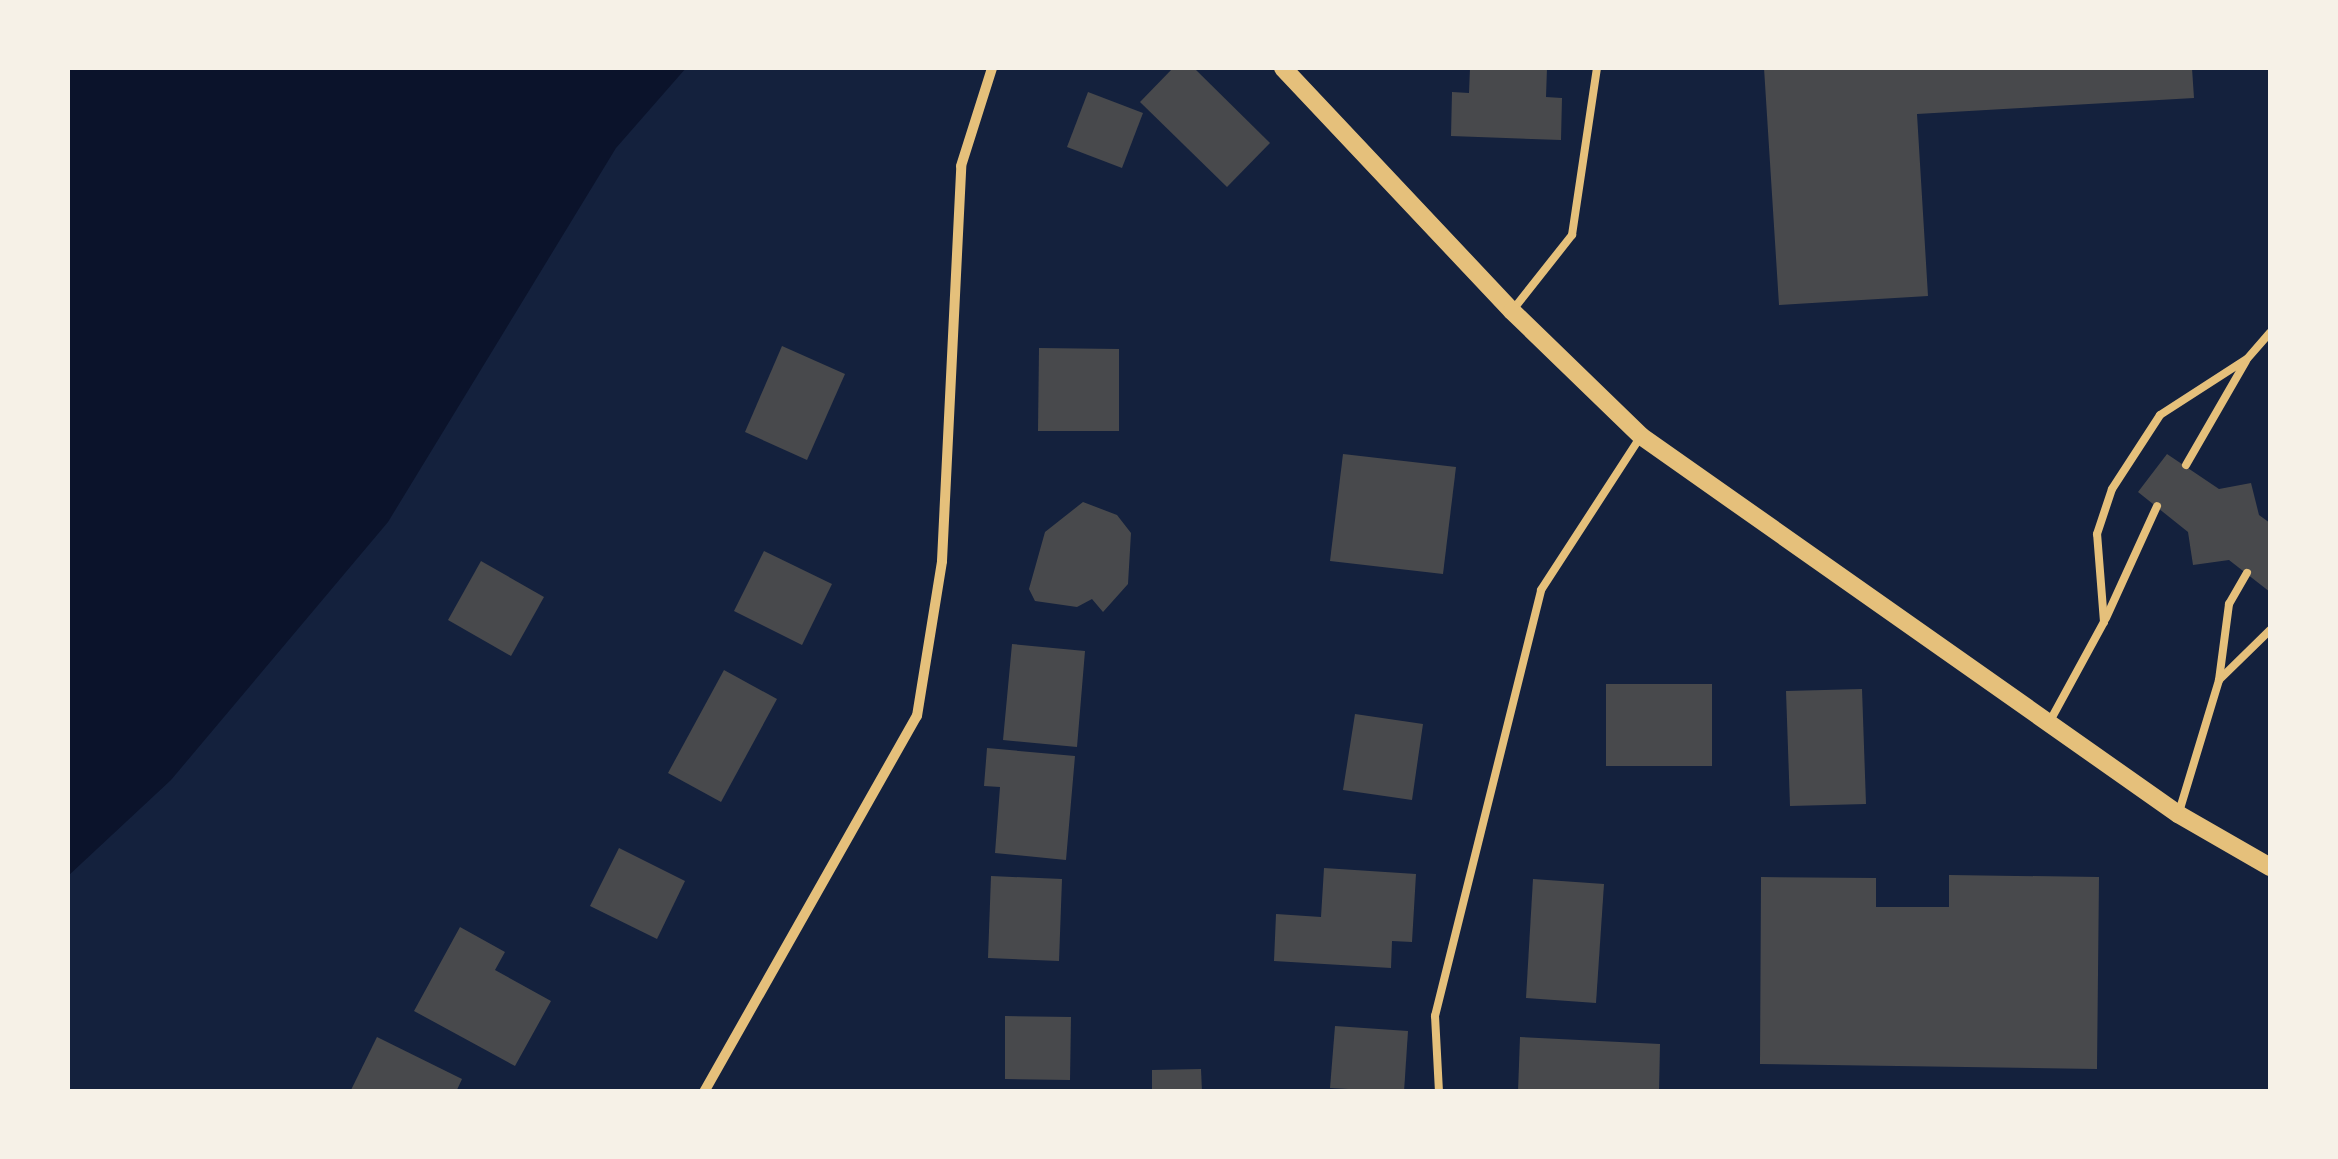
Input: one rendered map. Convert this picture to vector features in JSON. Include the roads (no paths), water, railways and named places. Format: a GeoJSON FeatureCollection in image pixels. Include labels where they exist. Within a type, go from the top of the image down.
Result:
{"type":"FeatureCollection","features":[{"type":"Feature","properties":{"kind":"street"},"geometry":{"type":"LineString","coordinates":[[704,1092],[917,716],[942,562],[961,166],[992,68]]}},
{"type":"Feature","properties":{"kind":"street"},"geometry":{"type":"LineString","coordinates":[[1284,68],[1512,310],[1641,436],[2178,814],[2270,867]]}},
{"type":"Feature","properties":{"kind":"lane"},"geometry":{"type":"LineString","coordinates":[[1512,310],[1572,234],[1597,68]]}},
{"type":"Feature","properties":{"kind":"lane"},"geometry":{"type":"LineString","coordinates":[[2186,465],[2247,359],[2270,333]]}},
{"type":"Feature","properties":{"kind":"lane"},"geometry":{"type":"LineString","coordinates":[[2104,622],[2097,534],[2112,489],[2160,415],[2247,359]]}},
{"type":"Feature","properties":{"kind":"lane"},"geometry":{"type":"LineString","coordinates":[[1440,1092],[1435,1016],[1540,590],[1641,436]]}},
{"type":"Feature","properties":{"kind":"lane"},"geometry":{"type":"LineString","coordinates":[[2049,723],[2104,622],[2158,506]]}},
{"type":"Feature","properties":{"kind":"lane"},"geometry":{"type":"LineString","coordinates":[[2178,814],[2219,680],[2229,604],[2247,573]]}},
{"type":"Feature","properties":{"kind":"lane"},"geometry":{"type":"LineString","coordinates":[[2219,680],[2270,630]]}},
{"type":"Feature","properties":{"kind":"water"},"geometry":{"type":"Polygon","coordinates":[[[68,68],[686,68],[616,148],[388,522],[171,780],[68,876],[68,68]]]}}]}
